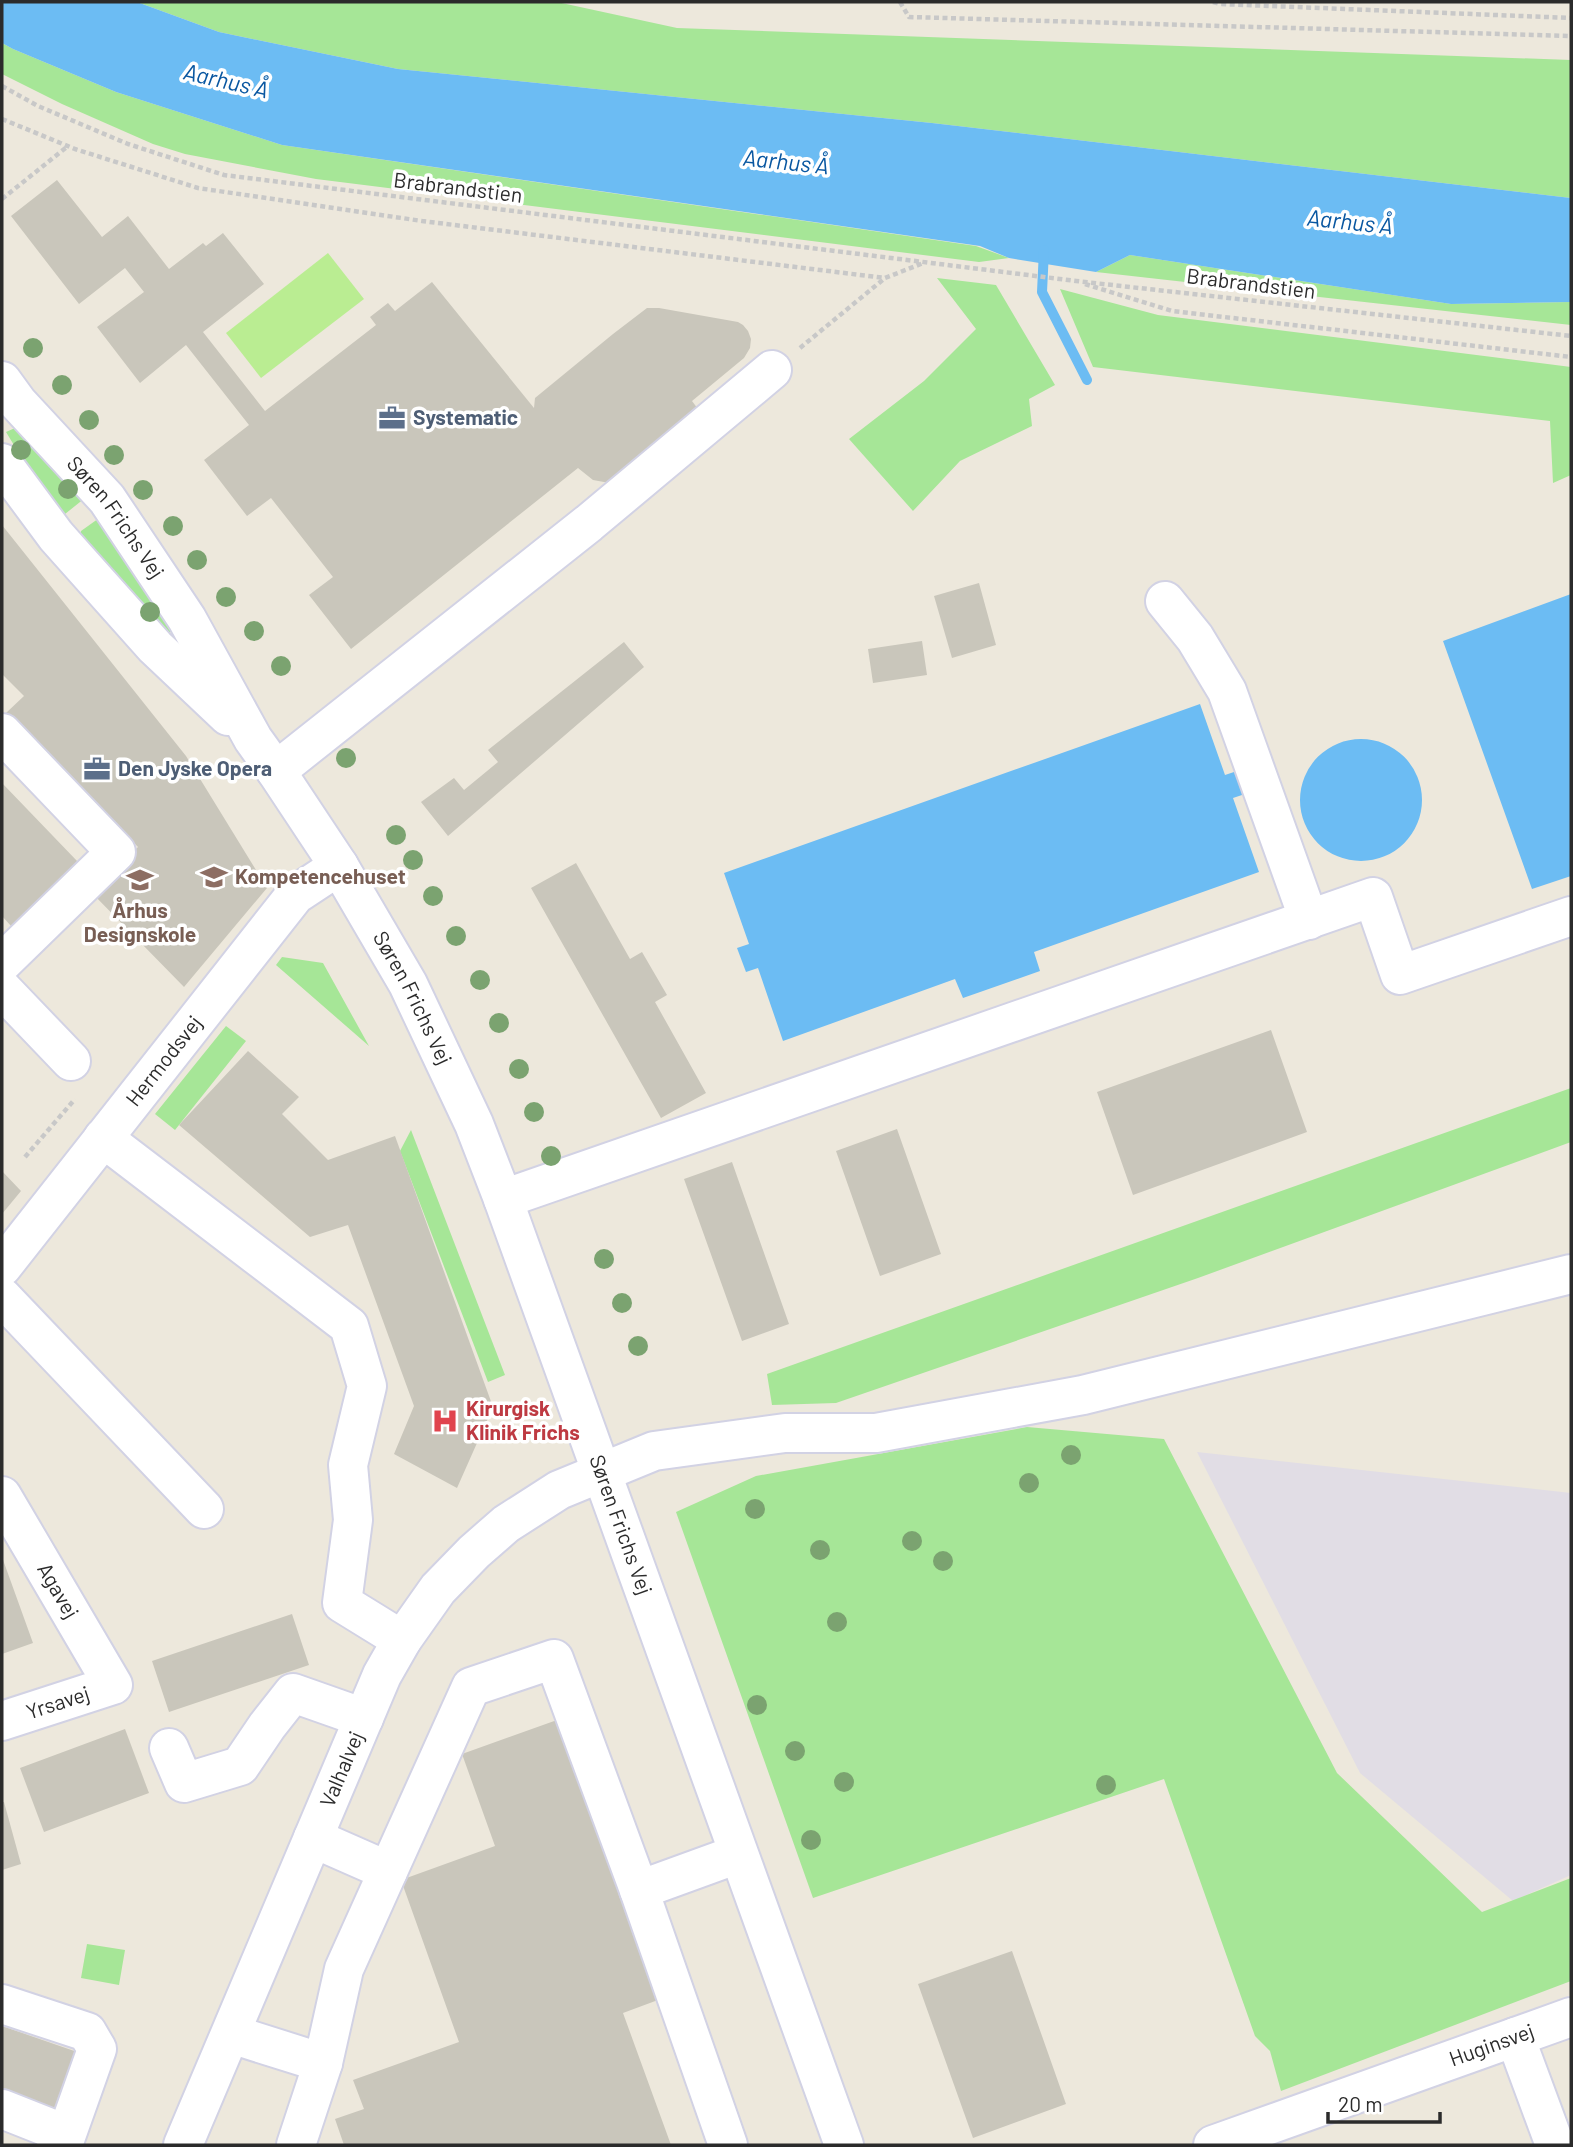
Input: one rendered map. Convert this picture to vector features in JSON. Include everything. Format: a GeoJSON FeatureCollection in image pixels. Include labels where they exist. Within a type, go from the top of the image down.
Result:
{"type":"FeatureCollection","features":[{"type":"Feature","properties":{"kind":"street"},"geometry":{"type":"LineString","coordinates":[[276,771],[589,523],[772,370]]}},
{"type":"Feature","properties":{"kind":"street","name":"Søren Frichs Vej"},"geometry":{"type":"LineString","coordinates":[[2,381],[18,403],[107,499],[187,619],[253,740],[339,866],[408,984],[474,1124],[503,1199],[844,2145]]}},
{"type":"Feature","properties":{"kind":"street","name":"Søren Frichs Vej"},"geometry":{"type":"LineString","coordinates":[[2,463],[56,536],[155,647],[253,740]]}},
{"type":"Feature","properties":{"kind":"street"},"geometry":{"type":"LineString","coordinates":[[1165,601],[1195,638],[1227,691],[1309,920]]}},
{"type":"Feature","properties":{"kind":"street"},"geometry":{"type":"LineString","coordinates":[[2,733],[116,852],[2,963]]}},
{"type":"Feature","properties":{"kind":"street","name":"Hermodsvej"},"geometry":{"type":"LineString","coordinates":[[2,1267],[295,895],[339,866]]}},
{"type":"Feature","properties":{"kind":"street"},"geometry":{"type":"LineString","coordinates":[[503,1199],[1373,897],[1400,975],[1571,916]]}},
{"type":"Feature","properties":{"kind":"street"},"geometry":{"type":"LineString","coordinates":[[2,989],[71,1061]]}},
{"type":"Feature","properties":{"kind":"street"},"geometry":{"type":"LineString","coordinates":[[103,1138],[349,1326],[366,1386],[348,1465],[353,1520],[342,1603],[402,1640]]}},
{"type":"Feature","properties":{"kind":"street","name":"Valhalvej"},"geometry":{"type":"LineString","coordinates":[[183,2145],[382,1675],[402,1640],[438,1589],[474,1552],[506,1524],[559,1490],[654,1451],[785,1433],[876,1433],[1083,1395],[1571,1274]]}},
{"type":"Feature","properties":{"kind":"street"},"geometry":{"type":"LineString","coordinates":[[2,1297],[204,1509]]}},
{"type":"Feature","properties":{"kind":"street","name":"Agavej"},"geometry":{"type":"LineString","coordinates":[[2,1496],[113,1685]]}},
{"type":"Feature","properties":{"kind":"street"},"geometry":{"type":"LineString","coordinates":[[296,2145],[323,2063],[344,1969],[471,1687],[554,1659],[639,1890],[728,2145]]}},
{"type":"Feature","properties":{"kind":"street","name":"Yrsavej"},"geometry":{"type":"LineString","coordinates":[[2,1721],[113,1685]]}},
{"type":"Feature","properties":{"kind":"street"},"geometry":{"type":"LineString","coordinates":[[169,1748],[184,1783],[240,1766],[293,1693],[364,1718]]}},
{"type":"Feature","properties":{"kind":"street"},"geometry":{"type":"LineString","coordinates":[[313,1838],[388,1871]]}},
{"type":"Feature","properties":{"kind":"street"},"geometry":{"type":"LineString","coordinates":[[639,1890],[738,1854]]}},
{"type":"Feature","properties":{"kind":"street"},"geometry":{"type":"LineString","coordinates":[[2,2004],[87,2032],[97,2049],[61,2145]]}},
{"type":"Feature","properties":{"kind":"street","name":"Huginsvej"},"geometry":{"type":"LineString","coordinates":[[1213,2145],[1571,2017]]}},
{"type":"Feature","properties":{"kind":"street"},"geometry":{"type":"LineString","coordinates":[[230,2034],[323,2063]]}},
{"type":"Feature","properties":{"kind":"street"},"geometry":{"type":"LineString","coordinates":[[1516,2037],[1555,2145]]}},
{"type":"Feature","properties":{"kind":"street"},"geometry":{"type":"LineString","coordinates":[[2,2109],[50,2127],[61,2145]]}},
{"type":"Feature","properties":{"kind":"path"},"geometry":{"type":"LineString","coordinates":[[900,2],[909,17],[1571,36]]}},
{"type":"Feature","properties":{"kind":"path"},"geometry":{"type":"LineString","coordinates":[[1213,2],[1571,18]]}},
{"type":"Feature","properties":{"kind":"path","name":"Brabrandstien"},"geometry":{"type":"LineString","coordinates":[[2,86],[38,106],[128,144],[224,174],[1076,281],[1571,336]]}},
{"type":"Feature","properties":{"kind":"path","name":"Brabrandstien"},"geometry":{"type":"LineString","coordinates":[[2,119],[68,146],[198,188],[422,221],[885,278],[927,261]]}},
{"type":"Feature","properties":{"kind":"path"},"geometry":{"type":"LineString","coordinates":[[2,199],[68,146]]}},
{"type":"Feature","properties":{"kind":"path"},"geometry":{"type":"LineString","coordinates":[[772,370],[885,278]]}},
{"type":"Feature","properties":{"kind":"path"},"geometry":{"type":"LineString","coordinates":[[1076,281],[1172,311],[1571,357]]}},
{"type":"Feature","properties":{"kind":"path"},"geometry":{"type":"LineString","coordinates":[[25,1157],[90,1082],[71,1061]]}},
{"type":"Feature","properties":{"kind":"shaded area"},"geometry":{"type":"Polygon","coordinates":[[[1197,1452],[1571,1493],[1571,1875],[1513,1901],[1360,1773],[1197,1452]]]}},
{"type":"Feature","properties":{"kind":"green space"},"geometry":{"type":"Polygon","coordinates":[[[137,2],[557,2],[677,28],[1571,60],[1571,198],[932,123],[398,69],[219,32],[137,2]]]}},
{"type":"Feature","properties":{"kind":"green space"},"geometry":{"type":"Polygon","coordinates":[[[2,43],[116,92],[282,145],[976,246],[1009,258],[979,262],[316,179],[185,154],[153,144],[2,74],[2,43]]]}},
{"type":"Feature","properties":{"kind":"green space"},"geometry":{"type":"Polygon","coordinates":[[[328,253],[364,299],[261,378],[226,333],[328,253]]]}},
{"type":"Feature","properties":{"kind":"green space"},"geometry":{"type":"Polygon","coordinates":[[[1130,255],[1451,304],[1571,302],[1571,325],[1096,272],[1130,255]]]}},
{"type":"Feature","properties":{"kind":"green space"},"geometry":{"type":"Polygon","coordinates":[[[937,278],[996,285],[1055,385],[1029,399],[1032,426],[960,461],[913,511],[849,439],[924,381],[976,329],[937,278]]]}},
{"type":"Feature","properties":{"kind":"green space"},"geometry":{"type":"Polygon","coordinates":[[[1060,289],[1158,315],[1571,367],[1571,475],[1553,483],[1550,421],[1093,367],[1060,289]]]}},
{"type":"Feature","properties":{"kind":"green space"},"geometry":{"type":"Polygon","coordinates":[[[15,428],[85,498],[65,514],[60,512],[29,470],[6,432],[15,428]]]}},
{"type":"Feature","properties":{"kind":"green space"},"geometry":{"type":"Polygon","coordinates":[[[102,516],[175,631],[166,633],[80,539],[81,531],[102,516]]]}},
{"type":"Feature","properties":{"kind":"green space"},"geometry":{"type":"Polygon","coordinates":[[[282,957],[323,963],[369,1046],[276,965],[282,957]]]}},
{"type":"Feature","properties":{"kind":"green space"},"geometry":{"type":"Polygon","coordinates":[[[226,1026],[246,1041],[175,1130],[155,1114],[226,1026]]]}},
{"type":"Feature","properties":{"kind":"green space"},"geometry":{"type":"Polygon","coordinates":[[[1571,1088],[1571,1142],[1198,1278],[836,1403],[772,1405],[767,1374],[1571,1088]]]}},
{"type":"Feature","properties":{"kind":"green space"},"geometry":{"type":"Polygon","coordinates":[[[411,1130],[505,1375],[488,1382],[400,1151],[411,1130]]]}},
{"type":"Feature","properties":{"kind":"green space"},"geometry":{"type":"Polygon","coordinates":[[[1027,1427],[1164,1439],[1337,1773],[1482,1912],[1571,1878],[1571,1981],[1281,2091],[1270,2051],[1255,2036],[1164,1779],[813,1898],[676,1512],[756,1476],[1027,1427]]]}},
{"type":"Feature","properties":{"kind":"green space"},"geometry":{"type":"Polygon","coordinates":[[[87,1944],[125,1950],[119,1985],[81,1978],[87,1944]]]}},
{"type":"Feature","properties":{"kind":"water","name":"Aarhus Å"},"geometry":{"type":"Polygon","coordinates":[[[2,2],[137,2],[219,32],[398,69],[932,123],[1571,198],[1571,302],[1451,304],[1130,255],[1096,272],[1009,258],[980,246],[282,145],[116,92],[13,49],[2,43],[2,2]]]}},
{"type":"Feature","properties":{"kind":"water"},"geometry":{"type":"Polygon","coordinates":[[[1571,594],[1571,876],[1532,889],[1443,641],[1571,594]]]}},
{"type":"Feature","properties":{"kind":"water"},"geometry":{"type":"Polygon","coordinates":[[[1200,704],[1225,775],[1237,771],[1245,794],[1233,798],[1259,872],[1034,952],[1040,971],[963,998],[955,979],[783,1041],[758,968],[746,972],[737,948],[749,944],[724,873],[1200,704]]]}},
{"type":"Feature","properties":{"kind":"water"},"geometry":{"type":"Polygon","coordinates":[[[1361,739],[1384,744],[1404,757],[1417,777],[1422,800],[1417,823],[1404,843],[1384,856],[1361,861],[1338,856],[1318,843],[1305,823],[1300,800],[1305,777],[1318,757],[1338,744],[1361,739]]]}},
{"type":"Feature","properties":{"kind":"building","name":"Systematic"},"geometry":{"type":"Polygon","coordinates":[[[57,180],[102,237],[128,216],[169,269],[203,243],[206,246],[223,233],[264,284],[203,332],[265,411],[376,325],[370,317],[388,303],[395,311],[432,282],[534,408],[535,398],[647,308],[738,322],[748,331],[750,348],[744,358],[692,401],[698,409],[615,484],[593,480],[578,468],[351,649],[309,595],[333,577],[271,498],[247,516],[204,460],[249,425],[186,345],[140,383],[97,327],[144,292],[125,268],[79,304],[11,216],[57,180]]]}},
{"type":"Feature","properties":{"kind":"building"},"geometry":{"type":"Polygon","coordinates":[[[2,525],[186,756],[267,888],[184,987],[91,892],[138,847],[6,713],[24,696],[2,674],[2,525]]]}},
{"type":"Feature","properties":{"kind":"building"},"geometry":{"type":"Polygon","coordinates":[[[979,583],[996,645],[952,658],[934,596],[979,583]]]}},
{"type":"Feature","properties":{"kind":"building"},"geometry":{"type":"Polygon","coordinates":[[[922,641],[927,675],[873,683],[868,649],[922,641]]]}},
{"type":"Feature","properties":{"kind":"building"},"geometry":{"type":"Polygon","coordinates":[[[624,642],[644,667],[448,836],[421,802],[454,778],[464,790],[498,762],[488,750],[624,642]]]}},
{"type":"Feature","properties":{"kind":"building"},"geometry":{"type":"Polygon","coordinates":[[[2,783],[78,862],[11,926],[2,916],[2,783]]]}},
{"type":"Feature","properties":{"kind":"building"},"geometry":{"type":"Polygon","coordinates":[[[576,863],[630,959],[642,952],[667,995],[655,1002],[706,1093],[661,1118],[531,888],[576,863]]]}},
{"type":"Feature","properties":{"kind":"building"},"geometry":{"type":"Polygon","coordinates":[[[1271,1030],[1307,1132],[1133,1195],[1097,1092],[1271,1030]]]}},
{"type":"Feature","properties":{"kind":"building"},"geometry":{"type":"Polygon","coordinates":[[[248,1051],[299,1097],[282,1114],[328,1160],[395,1136],[493,1407],[457,1488],[394,1454],[414,1406],[348,1225],[310,1237],[179,1125],[248,1051]]]}},
{"type":"Feature","properties":{"kind":"building"},"geometry":{"type":"Polygon","coordinates":[[[897,1129],[941,1254],[880,1276],[836,1151],[897,1129]]]}},
{"type":"Feature","properties":{"kind":"building"},"geometry":{"type":"Polygon","coordinates":[[[732,1162],[789,1324],[742,1341],[684,1179],[732,1162]]]}},
{"type":"Feature","properties":{"kind":"building"},"geometry":{"type":"Polygon","coordinates":[[[2,1171],[21,1191],[2,1214],[2,1171]]]}},
{"type":"Feature","properties":{"kind":"building"},"geometry":{"type":"Polygon","coordinates":[[[2,1557],[33,1643],[2,1654],[2,1557]]]}},
{"type":"Feature","properties":{"kind":"building"},"geometry":{"type":"Polygon","coordinates":[[[292,1614],[309,1665],[169,1712],[152,1661],[292,1614]]]}},
{"type":"Feature","properties":{"kind":"building"},"geometry":{"type":"Polygon","coordinates":[[[557,1720],[658,2000],[623,2013],[671,2145],[344,2145],[335,2119],[364,2109],[353,2080],[459,2042],[401,1880],[495,1846],[462,1754],[557,1720]]]}},
{"type":"Feature","properties":{"kind":"building"},"geometry":{"type":"Polygon","coordinates":[[[125,1729],[149,1793],[44,1832],[20,1768],[125,1729]]]}},
{"type":"Feature","properties":{"kind":"building"},"geometry":{"type":"Polygon","coordinates":[[[2,1802],[21,1864],[2,1870],[2,1802]]]}},
{"type":"Feature","properties":{"kind":"building"},"geometry":{"type":"Polygon","coordinates":[[[1012,1951],[1066,2104],[973,2138],[918,1984],[1012,1951]]]}},
{"type":"Feature","properties":{"kind":"building"},"geometry":{"type":"Polygon","coordinates":[[[2,2026],[83,2054],[67,2113],[2,2090],[2,2026]]]}},
{"type":"Feature","properties":{"kind":"waterway"},"geometry":{"type":"LineString","coordinates":[[1044,250],[1042,292],[1087,380]]}},
{"type":"Feature","properties":{"kind":"place","name":"Systematic"},"geometry":{"type":"Point","coordinates":[392,418]}},
{"type":"Feature","properties":{"kind":"place","name":"Den Jyske Opera"},"geometry":{"type":"Point","coordinates":[97,769]}},
{"type":"Feature","properties":{"kind":"place","name":"Kompetencehuset"},"geometry":{"type":"Point","coordinates":[214,877]}},
{"type":"Feature","properties":{"kind":"place","name":"Århus Designskole"},"geometry":{"type":"Point","coordinates":[140,880]}},
{"type":"Feature","properties":{"kind":"place","name":"Kirurgisk Klinik Frichs"},"geometry":{"type":"Point","coordinates":[445,1421]}}]}
